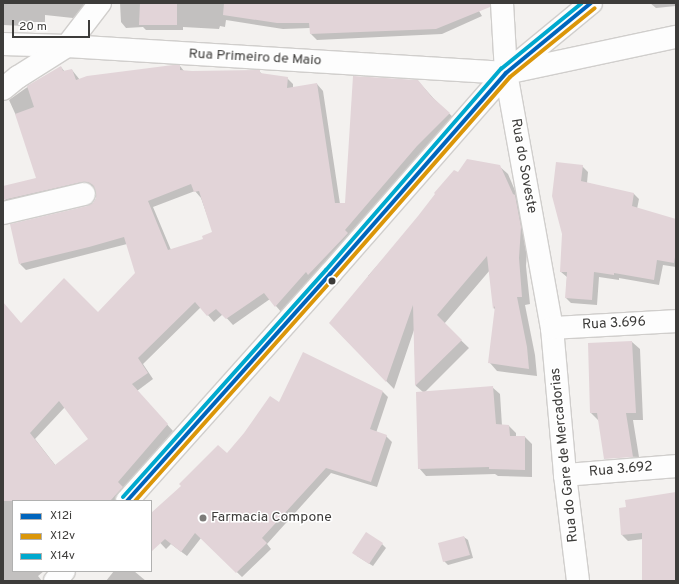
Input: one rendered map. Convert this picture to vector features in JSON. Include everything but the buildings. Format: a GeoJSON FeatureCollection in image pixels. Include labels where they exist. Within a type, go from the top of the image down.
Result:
{"type":"FeatureCollection","features":[{"type":"Feature","properties":{"kind":"street"},"geometry":{"type":"LineString","coordinates":[[3,89],[18,77],[67,46],[100,3]]}},
{"type":"Feature","properties":{"kind":"street","name":"Rua do Soveste"},"geometry":{"type":"LineString","coordinates":[[502,3],[506,73],[552,328]]}},
{"type":"Feature","properties":{"kind":"street"},"geometry":{"type":"LineString","coordinates":[[128,500],[330,274],[506,73],[591,3]]}},
{"type":"Feature","properties":{"kind":"street","name":"Rua Primeiro de Maio"},"geometry":{"type":"LineString","coordinates":[[3,44],[67,46],[506,73],[676,37]]}},
{"type":"Feature","properties":{"kind":"street"},"geometry":{"type":"LineString","coordinates":[[3,213],[84,194]]}},
{"type":"Feature","properties":{"kind":"street","name":"Rua 3.696"},"geometry":{"type":"LineString","coordinates":[[552,328],[676,321]]}},
{"type":"Feature","properties":{"kind":"street","name":"Rua do Gare de Mercadorias"},"geometry":{"type":"LineString","coordinates":[[552,328],[565,475],[578,581]]}},
{"type":"Feature","properties":{"kind":"street","name":"Rua 3.692"},"geometry":{"type":"LineString","coordinates":[[565,475],[676,466]]}},
{"type":"Feature","properties":{"kind":"street"},"geometry":{"type":"LineString","coordinates":[[55,581],[63,572]]}},
{"type":"Feature","properties":{"kind":"transit line","name":"X14v"},"geometry":{"type":"LineString","coordinates":[[123,497],[326,270],[501,69],[582,3]]}},
{"type":"Feature","properties":{"kind":"transit line","name":"X12i"},"geometry":{"type":"LineString","coordinates":[[128,500],[330,274],[506,73],[591,3]]}},
{"type":"Feature","properties":{"kind":"transit line","name":"X12v"},"geometry":{"type":"LineString","coordinates":[[136,500],[334,278],[510,77],[595,8]]}},
{"type":"Feature","properties":{"kind":"place","name":"Farmacia Compone"},"geometry":{"type":"Point","coordinates":[203,518]}}]}
